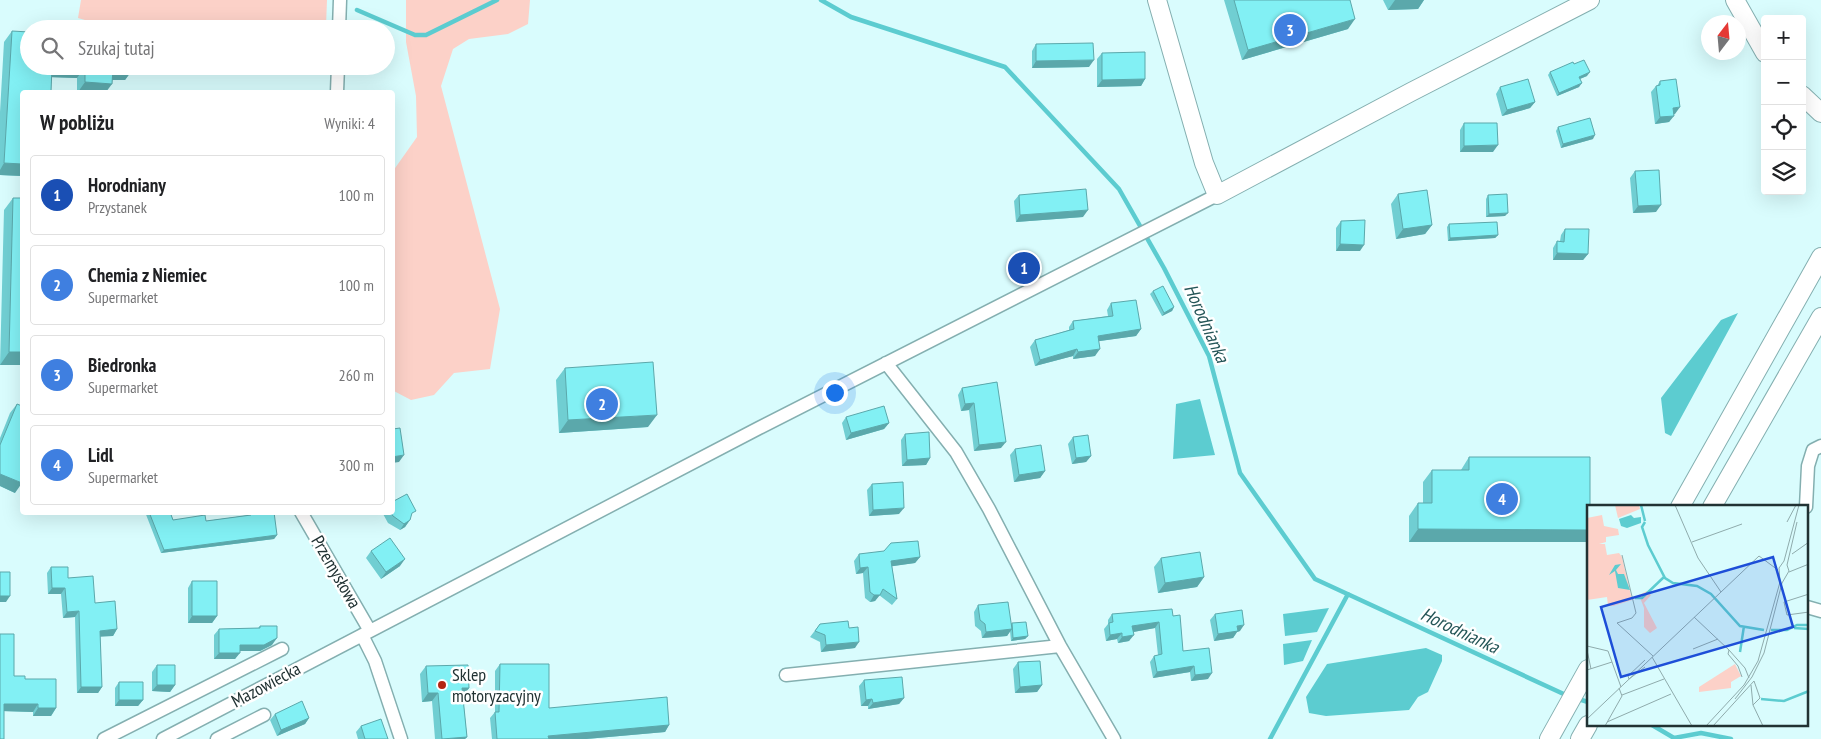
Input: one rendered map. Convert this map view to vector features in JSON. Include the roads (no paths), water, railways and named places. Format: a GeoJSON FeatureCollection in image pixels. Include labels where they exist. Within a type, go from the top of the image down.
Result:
{"type":"FeatureCollection","features":[{"type":"Feature","properties":{"kind":"street"},"geometry":{"type":"LineString","coordinates":[[339,20],[340,0]]}},
{"type":"Feature","properties":{"kind":"street"},"geometry":{"type":"LineString","coordinates":[[1157,0],[1204,163],[1217,195],[1590,0]]}},
{"type":"Feature","properties":{"kind":"street"},"geometry":{"type":"LineString","coordinates":[[1735,0],[1761,46]]}},
{"type":"Feature","properties":{"kind":"street"},"geometry":{"type":"LineString","coordinates":[[337,90],[338,75]]}},
{"type":"Feature","properties":{"kind":"street"},"geometry":{"type":"LineString","coordinates":[[1806,91],[1821,97]]}},
{"type":"Feature","properties":{"kind":"street"},"geometry":{"type":"LineString","coordinates":[[1806,99],[1821,113]]}},
{"type":"Feature","properties":{"kind":"street","name":"Mazowiecka"},"geometry":{"type":"LineString","coordinates":[[163,739],[886,363],[1122,245],[1217,195]]}},
{"type":"Feature","properties":{"kind":"street"},"geometry":{"type":"LineString","coordinates":[[1681,505],[1821,257]]}},
{"type":"Feature","properties":{"kind":"street"},"geometry":{"type":"LineString","coordinates":[[1713,505],[1821,317]]}},
{"type":"Feature","properties":{"kind":"street"},"geometry":{"type":"LineString","coordinates":[[886,363],[956,452],[989,509],[1060,646],[1114,739]]}},
{"type":"Feature","properties":{"kind":"street"},"geometry":{"type":"LineString","coordinates":[[1806,505],[1808,466],[1817,448]]}},
{"type":"Feature","properties":{"kind":"street","name":"Przemysłowa"},"geometry":{"type":"LineString","coordinates":[[303,515],[366,633],[401,739]]}},
{"type":"Feature","properties":{"kind":"street"},"geometry":{"type":"LineString","coordinates":[[1808,607],[1821,611]]}},
{"type":"Feature","properties":{"kind":"street"},"geometry":{"type":"LineString","coordinates":[[786,675],[1060,646]]}},
{"type":"Feature","properties":{"kind":"street"},"geometry":{"type":"LineString","coordinates":[[104,739],[282,649]]}},
{"type":"Feature","properties":{"kind":"street"},"geometry":{"type":"LineString","coordinates":[[1552,734],[1587,671]]}},
{"type":"Feature","properties":{"kind":"street"},"geometry":{"type":"LineString","coordinates":[[217,739],[264,715]]}},
{"type":"Feature","properties":{"kind":"water"},"geometry":{"type":"Polygon","coordinates":[[[1738,313],[1671,436],[1665,433],[1661,398],[1721,320],[1738,313]]]}},
{"type":"Feature","properties":{"kind":"water"},"geometry":{"type":"Polygon","coordinates":[[[1200,399],[1215,455],[1173,459],[1176,404],[1200,399]]]}},
{"type":"Feature","properties":{"kind":"water"},"geometry":{"type":"Polygon","coordinates":[[[1329,608],[1317,632],[1285,636],[1283,614],[1329,608]]]}},
{"type":"Feature","properties":{"kind":"water"},"geometry":{"type":"Polygon","coordinates":[[[1312,640],[1303,661],[1284,665],[1283,644],[1312,640]]]}},
{"type":"Feature","properties":{"kind":"water"},"geometry":{"type":"Polygon","coordinates":[[[1426,648],[1442,655],[1442,661],[1428,692],[1418,697],[1409,710],[1326,716],[1309,713],[1306,697],[1327,664],[1426,648]]]}},
{"type":"Feature","properties":{"kind":"waterway"},"geometry":{"type":"LineString","coordinates":[[395,26],[415,35],[426,35],[497,0]]}},
{"type":"Feature","properties":{"kind":"waterway","name":"Horodnianka"},"geometry":{"type":"LineString","coordinates":[[821,0],[851,17],[1005,67],[1119,189],[1164,268],[1209,356],[1240,473],[1315,579],[1568,696]]}},
{"type":"Feature","properties":{"kind":"waterway"},"geometry":{"type":"LineString","coordinates":[[357,10],[380,20]]}},
{"type":"Feature","properties":{"kind":"waterway"},"geometry":{"type":"LineString","coordinates":[[1270,739],[1348,594]]}},
{"type":"Feature","properties":{"kind":"waterway","name":"Horodnianka"},"geometry":{"type":"LineString","coordinates":[[1575,698],[1587,702]]}},
{"type":"Feature","properties":{"kind":"waterway","name":"Horodnianka"},"geometry":{"type":"LineString","coordinates":[[1654,726],[1674,738],[1701,733],[1731,739]]}},
{"type":"Feature","properties":{"kind":"place","name":"Biedronka"},"geometry":{"type":"Point","coordinates":[1290,30]}},
{"type":"Feature","properties":{"kind":"place","name":"Horodniany"},"geometry":{"type":"Point","coordinates":[1024,268]}},
{"type":"Feature","properties":{"kind":"place","name":"Chemia z Niemiec"},"geometry":{"type":"Point","coordinates":[602,404]}},
{"type":"Feature","properties":{"kind":"place","name":"Lidl"},"geometry":{"type":"Point","coordinates":[1502,499]}},
{"type":"Feature","properties":{"kind":"place","name":"Sklep motoryzacyjny"},"geometry":{"type":"Point","coordinates":[442,685]}}]}
